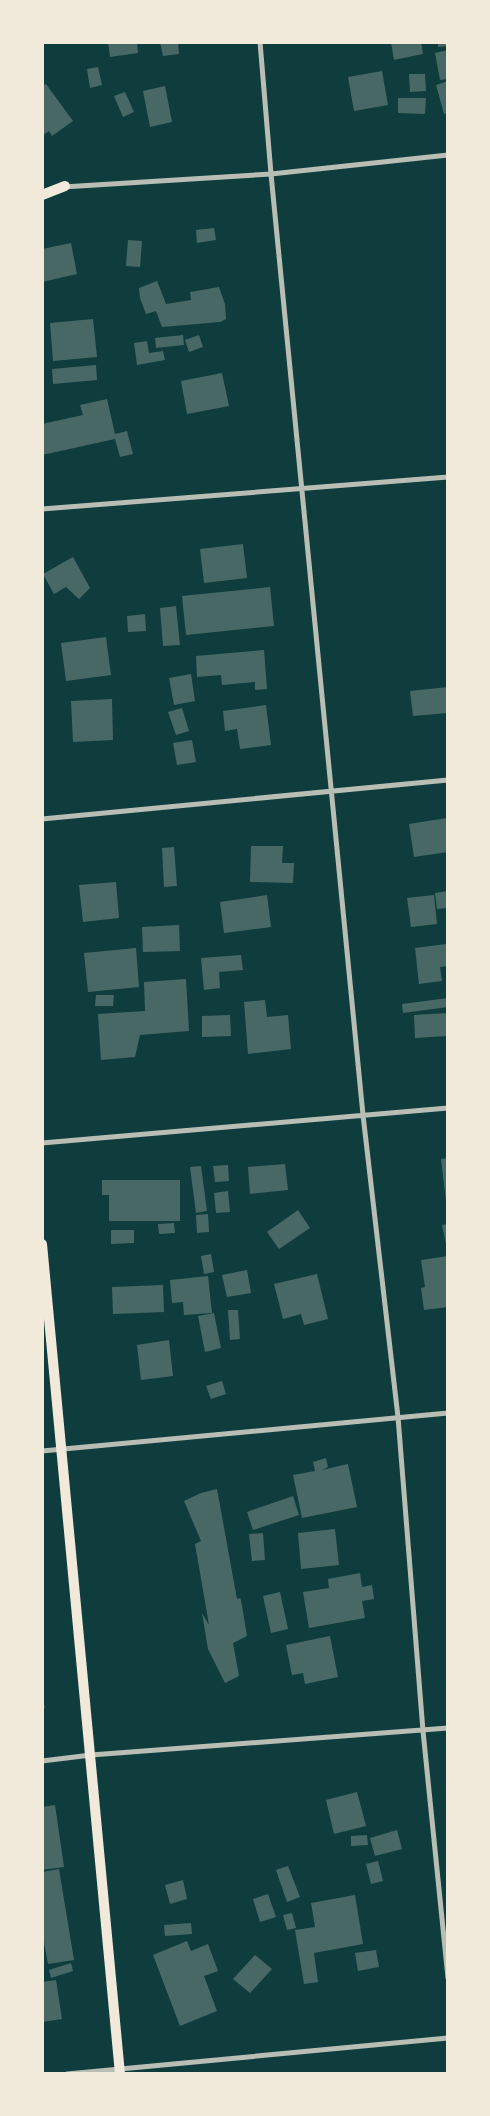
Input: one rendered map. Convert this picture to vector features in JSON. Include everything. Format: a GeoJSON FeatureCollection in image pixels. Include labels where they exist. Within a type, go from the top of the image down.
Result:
{"type":"FeatureCollection","features":[{"type":"Feature","properties":{"kind":"main road"},"geometry":{"type":"LineString","coordinates":[[42,195],[65,186]]}},
{"type":"Feature","properties":{"kind":"main road"},"geometry":{"type":"LineString","coordinates":[[42,1244],[120,2071]]}},
{"type":"Feature","properties":{"kind":"street"},"geometry":{"type":"LineString","coordinates":[[260,42],[271,174],[363,1115],[398,1416],[423,1731],[448,1978]]}},
{"type":"Feature","properties":{"kind":"street"},"geometry":{"type":"LineString","coordinates":[[42,188],[271,174],[448,155]]}},
{"type":"Feature","properties":{"kind":"street"},"geometry":{"type":"LineString","coordinates":[[42,509],[448,477]]}},
{"type":"Feature","properties":{"kind":"street"},"geometry":{"type":"LineString","coordinates":[[42,819],[448,780]]}},
{"type":"Feature","properties":{"kind":"street"},"geometry":{"type":"LineString","coordinates":[[42,1143],[448,1108]]}},
{"type":"Feature","properties":{"kind":"street"},"geometry":{"type":"LineString","coordinates":[[42,1451],[448,1412]]}},
{"type":"Feature","properties":{"kind":"street"},"geometry":{"type":"LineString","coordinates":[[42,1761],[91,1755],[448,1728]]}},
{"type":"Feature","properties":{"kind":"street"},"geometry":{"type":"LineString","coordinates":[[67,2074],[120,2071],[448,2038]]}},
{"type":"Feature","properties":{"kind":"building"},"geometry":{"type":"Polygon","coordinates":[[[108,42],[137,42],[138,53],[110,57],[108,42]]]}},
{"type":"Feature","properties":{"kind":"building"},"geometry":{"type":"Polygon","coordinates":[[[160,42],[178,42],[179,54],[163,56],[160,42]]]}},
{"type":"Feature","properties":{"kind":"building"},"geometry":{"type":"Polygon","coordinates":[[[391,42],[421,42],[423,54],[394,60],[391,42]]]}},
{"type":"Feature","properties":{"kind":"building"},"geometry":{"type":"Polygon","coordinates":[[[438,42],[448,42],[448,46],[438,47],[438,42]]]}},
{"type":"Feature","properties":{"kind":"building"},"geometry":{"type":"Polygon","coordinates":[[[448,50],[448,79],[440,80],[435,53],[448,50]]]}},
{"type":"Feature","properties":{"kind":"building"},"geometry":{"type":"Polygon","coordinates":[[[98,67],[102,85],[90,88],[87,69],[98,67]]]}},
{"type":"Feature","properties":{"kind":"building"},"geometry":{"type":"Polygon","coordinates":[[[382,71],[388,105],[354,111],[348,77],[382,71]]]}},
{"type":"Feature","properties":{"kind":"building"},"geometry":{"type":"Polygon","coordinates":[[[409,74],[425,74],[426,91],[410,92],[409,74]]]}},
{"type":"Feature","properties":{"kind":"building"},"geometry":{"type":"Polygon","coordinates":[[[448,81],[448,113],[444,114],[436,85],[448,81]]]}},
{"type":"Feature","properties":{"kind":"building"},"geometry":{"type":"Polygon","coordinates":[[[46,84],[73,121],[52,136],[49,131],[42,136],[42,86],[46,84]]]}},
{"type":"Feature","properties":{"kind":"building"},"geometry":{"type":"Polygon","coordinates":[[[165,86],[172,122],[150,127],[143,91],[165,86]]]}},
{"type":"Feature","properties":{"kind":"building"},"geometry":{"type":"Polygon","coordinates":[[[125,92],[134,112],[123,117],[114,96],[125,92]]]}},
{"type":"Feature","properties":{"kind":"building"},"geometry":{"type":"Polygon","coordinates":[[[398,98],[426,98],[425,114],[398,113],[398,98]]]}},
{"type":"Feature","properties":{"kind":"building"},"geometry":{"type":"Polygon","coordinates":[[[214,228],[216,240],[197,243],[196,230],[214,228]]]}},
{"type":"Feature","properties":{"kind":"building"},"geometry":{"type":"Polygon","coordinates":[[[128,240],[142,241],[140,267],[126,266],[128,240]]]}},
{"type":"Feature","properties":{"kind":"building"},"geometry":{"type":"Polygon","coordinates":[[[71,243],[77,274],[42,282],[42,249],[71,243]]]}},
{"type":"Feature","properties":{"kind":"building"},"geometry":{"type":"Polygon","coordinates":[[[157,281],[166,304],[191,300],[190,292],[219,287],[225,304],[226,319],[220,322],[162,327],[156,311],[146,314],[140,298],[139,288],[157,281]]]}},
{"type":"Feature","properties":{"kind":"building"},"geometry":{"type":"Polygon","coordinates":[[[93,319],[97,357],[53,361],[50,323],[93,319]]]}},
{"type":"Feature","properties":{"kind":"building"},"geometry":{"type":"Polygon","coordinates":[[[183,335],[184,345],[156,348],[155,338],[183,335]]]}},
{"type":"Feature","properties":{"kind":"building"},"geometry":{"type":"Polygon","coordinates":[[[199,335],[203,347],[189,352],[185,340],[199,335]]]}},
{"type":"Feature","properties":{"kind":"building"},"geometry":{"type":"Polygon","coordinates":[[[147,341],[149,353],[163,351],[165,360],[137,365],[134,343],[147,341]]]}},
{"type":"Feature","properties":{"kind":"building"},"geometry":{"type":"Polygon","coordinates":[[[96,365],[97,380],[53,384],[52,369],[96,365]]]}},
{"type":"Feature","properties":{"kind":"building"},"geometry":{"type":"Polygon","coordinates":[[[222,373],[229,406],[187,414],[181,381],[222,373]]]}},
{"type":"Feature","properties":{"kind":"building"},"geometry":{"type":"Polygon","coordinates":[[[107,399],[115,434],[127,431],[133,454],[120,457],[115,439],[42,455],[42,424],[83,415],[80,405],[107,399]]]}},
{"type":"Feature","properties":{"kind":"building"},"geometry":{"type":"Polygon","coordinates":[[[243,544],[247,578],[204,583],[200,549],[243,544]]]}},
{"type":"Feature","properties":{"kind":"building"},"geometry":{"type":"Polygon","coordinates":[[[73,557],[90,588],[79,599],[66,587],[54,594],[43,574],[73,557]]]}},
{"type":"Feature","properties":{"kind":"building"},"geometry":{"type":"Polygon","coordinates":[[[270,587],[274,626],[186,635],[182,596],[270,587]]]}},
{"type":"Feature","properties":{"kind":"building"},"geometry":{"type":"Polygon","coordinates":[[[176,606],[180,645],[163,646],[160,608],[176,606]]]}},
{"type":"Feature","properties":{"kind":"building"},"geometry":{"type":"Polygon","coordinates":[[[145,614],[146,631],[128,632],[127,616],[145,614]]]}},
{"type":"Feature","properties":{"kind":"building"},"geometry":{"type":"Polygon","coordinates":[[[106,637],[111,675],[66,681],[61,643],[106,637]]]}},
{"type":"Feature","properties":{"kind":"building"},"geometry":{"type":"Polygon","coordinates":[[[264,650],[267,689],[255,690],[255,682],[222,685],[221,675],[197,677],[196,656],[264,650]]]}},
{"type":"Feature","properties":{"kind":"building"},"geometry":{"type":"Polygon","coordinates":[[[191,674],[195,701],[174,705],[169,678],[191,674]]]}},
{"type":"Feature","properties":{"kind":"building"},"geometry":{"type":"Polygon","coordinates":[[[448,687],[448,713],[413,716],[410,691],[448,687]]]}},
{"type":"Feature","properties":{"kind":"building"},"geometry":{"type":"Polygon","coordinates":[[[112,699],[113,740],[73,742],[71,701],[112,699]]]}},
{"type":"Feature","properties":{"kind":"building"},"geometry":{"type":"Polygon","coordinates":[[[266,705],[271,745],[240,749],[237,729],[225,731],[223,711],[266,705]]]}},
{"type":"Feature","properties":{"kind":"building"},"geometry":{"type":"Polygon","coordinates":[[[182,708],[189,731],[176,735],[168,712],[182,708]]]}},
{"type":"Feature","properties":{"kind":"building"},"geometry":{"type":"Polygon","coordinates":[[[192,740],[196,762],[177,765],[173,743],[192,740]]]}},
{"type":"Feature","properties":{"kind":"building"},"geometry":{"type":"Polygon","coordinates":[[[447,818],[448,852],[414,857],[409,824],[447,818]]]}},
{"type":"Feature","properties":{"kind":"building"},"geometry":{"type":"Polygon","coordinates":[[[251,846],[283,846],[282,863],[294,863],[293,883],[250,882],[251,846]]]}},
{"type":"Feature","properties":{"kind":"building"},"geometry":{"type":"Polygon","coordinates":[[[174,847],[177,886],[164,887],[162,848],[174,847]]]}},
{"type":"Feature","properties":{"kind":"building"},"geometry":{"type":"Polygon","coordinates":[[[116,882],[119,918],[83,922],[79,885],[116,882]]]}},
{"type":"Feature","properties":{"kind":"building"},"geometry":{"type":"Polygon","coordinates":[[[448,891],[448,908],[437,909],[435,893],[448,891]]]}},
{"type":"Feature","properties":{"kind":"building"},"geometry":{"type":"Polygon","coordinates":[[[267,895],[271,927],[224,933],[220,902],[267,895]]]}},
{"type":"Feature","properties":{"kind":"building"},"geometry":{"type":"Polygon","coordinates":[[[434,895],[437,924],[411,927],[407,898],[434,895]]]}},
{"type":"Feature","properties":{"kind":"building"},"geometry":{"type":"Polygon","coordinates":[[[179,925],[180,951],[143,952],[142,927],[179,925]]]}},
{"type":"Feature","properties":{"kind":"building"},"geometry":{"type":"Polygon","coordinates":[[[446,944],[448,966],[440,967],[442,981],[419,984],[415,948],[446,944]]]}},
{"type":"Feature","properties":{"kind":"building"},"geometry":{"type":"Polygon","coordinates":[[[136,948],[139,987],[88,992],[84,953],[136,948]]]}},
{"type":"Feature","properties":{"kind":"building"},"geometry":{"type":"Polygon","coordinates":[[[241,955],[243,970],[219,972],[220,988],[204,990],[201,958],[241,955]]]}},
{"type":"Feature","properties":{"kind":"building"},"geometry":{"type":"Polygon","coordinates":[[[186,979],[189,1031],[140,1035],[135,1057],[101,1060],[98,1014],[145,1011],[144,982],[186,979]]]}},
{"type":"Feature","properties":{"kind":"building"},"geometry":{"type":"Polygon","coordinates":[[[96,995],[114,995],[113,1006],[95,1006],[96,995]]]}},
{"type":"Feature","properties":{"kind":"building"},"geometry":{"type":"Polygon","coordinates":[[[448,998],[448,1007],[403,1013],[402,1004],[448,998]]]}},
{"type":"Feature","properties":{"kind":"building"},"geometry":{"type":"Polygon","coordinates":[[[265,1000],[267,1017],[288,1015],[291,1049],[248,1054],[244,1002],[265,1000]]]}},
{"type":"Feature","properties":{"kind":"building"},"geometry":{"type":"Polygon","coordinates":[[[448,1013],[448,1036],[415,1038],[414,1015],[448,1013]]]}},
{"type":"Feature","properties":{"kind":"building"},"geometry":{"type":"Polygon","coordinates":[[[230,1015],[231,1036],[202,1037],[202,1016],[230,1015]]]}},
{"type":"Feature","properties":{"kind":"building"},"geometry":{"type":"Polygon","coordinates":[[[448,1158],[448,1201],[446,1201],[441,1159],[448,1158]]]}},
{"type":"Feature","properties":{"kind":"building"},"geometry":{"type":"Polygon","coordinates":[[[285,1164],[288,1190],[250,1194],[248,1167],[285,1164]]]}},
{"type":"Feature","properties":{"kind":"building"},"geometry":{"type":"Polygon","coordinates":[[[228,1165],[229,1181],[215,1182],[213,1166],[228,1165]]]}},
{"type":"Feature","properties":{"kind":"building"},"geometry":{"type":"Polygon","coordinates":[[[201,1166],[207,1211],[196,1213],[190,1167],[201,1166]]]}},
{"type":"Feature","properties":{"kind":"building"},"geometry":{"type":"Polygon","coordinates":[[[102,1180],[180,1180],[180,1221],[109,1221],[109,1195],[102,1195],[102,1180]]]}},
{"type":"Feature","properties":{"kind":"building"},"geometry":{"type":"Polygon","coordinates":[[[228,1191],[230,1212],[216,1213],[214,1193],[228,1191]]]}},
{"type":"Feature","properties":{"kind":"building"},"geometry":{"type":"Polygon","coordinates":[[[298,1210],[310,1228],[279,1249],[267,1232],[298,1210]]]}},
{"type":"Feature","properties":{"kind":"building"},"geometry":{"type":"Polygon","coordinates":[[[208,1214],[209,1232],[197,1233],[196,1215],[208,1214]]]}},
{"type":"Feature","properties":{"kind":"building"},"geometry":{"type":"Polygon","coordinates":[[[174,1223],[175,1233],[159,1234],[158,1224],[174,1223]]]}},
{"type":"Feature","properties":{"kind":"building"},"geometry":{"type":"Polygon","coordinates":[[[448,1224],[448,1249],[447,1249],[442,1225],[448,1224]]]}},
{"type":"Feature","properties":{"kind":"building"},"geometry":{"type":"Polygon","coordinates":[[[111,1230],[134,1230],[134,1243],[111,1244],[111,1230]]]}},
{"type":"Feature","properties":{"kind":"building"},"geometry":{"type":"Polygon","coordinates":[[[211,1254],[214,1272],[204,1274],[201,1256],[211,1254]]]}},
{"type":"Feature","properties":{"kind":"building"},"geometry":{"type":"Polygon","coordinates":[[[448,1256],[448,1307],[424,1310],[421,1288],[425,1287],[421,1260],[448,1256]]]}},
{"type":"Feature","properties":{"kind":"building"},"geometry":{"type":"Polygon","coordinates":[[[247,1270],[251,1293],[227,1297],[222,1275],[247,1270]]]}},
{"type":"Feature","properties":{"kind":"building"},"geometry":{"type":"Polygon","coordinates":[[[317,1274],[328,1319],[304,1325],[301,1314],[283,1319],[274,1284],[317,1274]]]}},
{"type":"Feature","properties":{"kind":"building"},"geometry":{"type":"Polygon","coordinates":[[[208,1276],[212,1313],[184,1315],[183,1302],[172,1303],[170,1280],[208,1276]]]}},
{"type":"Feature","properties":{"kind":"building"},"geometry":{"type":"Polygon","coordinates":[[[163,1285],[164,1312],[113,1314],[112,1287],[163,1285]]]}},
{"type":"Feature","properties":{"kind":"building"},"geometry":{"type":"Polygon","coordinates":[[[228,1310],[238,1310],[240,1339],[230,1340],[228,1310]]]}},
{"type":"Feature","properties":{"kind":"building"},"geometry":{"type":"Polygon","coordinates":[[[214,1313],[221,1348],[205,1352],[198,1316],[214,1313]]]}},
{"type":"Feature","properties":{"kind":"building"},"geometry":{"type":"Polygon","coordinates":[[[169,1340],[173,1376],[141,1380],[137,1345],[169,1340]]]}},
{"type":"Feature","properties":{"kind":"building"},"geometry":{"type":"Polygon","coordinates":[[[222,1381],[226,1394],[211,1399],[206,1386],[222,1381]]]}},
{"type":"Feature","properties":{"kind":"building"},"geometry":{"type":"Polygon","coordinates":[[[326,1458],[328,1467],[322,1470],[348,1464],[357,1507],[302,1518],[293,1475],[315,1471],[313,1462],[326,1458]]]}},
{"type":"Feature","properties":{"kind":"building"},"geometry":{"type":"Polygon","coordinates":[[[217,1489],[237,1599],[240,1598],[241,1600],[247,1636],[233,1643],[239,1676],[225,1683],[208,1649],[202,1613],[209,1625],[195,1544],[201,1541],[184,1501],[201,1493],[217,1489]]]}},
{"type":"Feature","properties":{"kind":"building"},"geometry":{"type":"Polygon","coordinates":[[[293,1496],[299,1515],[253,1530],[247,1512],[293,1496]]]}},
{"type":"Feature","properties":{"kind":"building"},"geometry":{"type":"Polygon","coordinates":[[[335,1529],[339,1565],[301,1569],[298,1533],[335,1529]]]}},
{"type":"Feature","properties":{"kind":"building"},"geometry":{"type":"Polygon","coordinates":[[[263,1533],[265,1560],[252,1561],[249,1534],[263,1533]]]}},
{"type":"Feature","properties":{"kind":"building"},"geometry":{"type":"Polygon","coordinates":[[[360,1573],[362,1587],[372,1585],[374,1599],[362,1601],[365,1618],[309,1628],[303,1592],[329,1588],[328,1579],[360,1573]]]}},
{"type":"Feature","properties":{"kind":"building"},"geometry":{"type":"Polygon","coordinates":[[[280,1592],[288,1629],[271,1633],[263,1596],[280,1592]]]}},
{"type":"Feature","properties":{"kind":"building"},"geometry":{"type":"Polygon","coordinates":[[[330,1636],[338,1677],[305,1684],[303,1673],[292,1675],[286,1645],[330,1636]]]}},
{"type":"Feature","properties":{"kind":"building"},"geometry":{"type":"Polygon","coordinates":[[[42,1696],[45,1708],[42,1708],[42,1696]]]}},
{"type":"Feature","properties":{"kind":"building"},"geometry":{"type":"Polygon","coordinates":[[[357,1792],[366,1826],[334,1834],[326,1800],[357,1792]]]}},
{"type":"Feature","properties":{"kind":"building"},"geometry":{"type":"Polygon","coordinates":[[[55,1805],[64,1867],[42,1870],[42,1807],[55,1805]]]}},
{"type":"Feature","properties":{"kind":"building"},"geometry":{"type":"Polygon","coordinates":[[[397,1830],[402,1849],[375,1856],[370,1838],[397,1830]]]}},
{"type":"Feature","properties":{"kind":"building"},"geometry":{"type":"Polygon","coordinates":[[[367,1835],[368,1845],[351,1846],[351,1836],[367,1835]]]}},
{"type":"Feature","properties":{"kind":"building"},"geometry":{"type":"Polygon","coordinates":[[[378,1861],[383,1881],[371,1884],[366,1864],[378,1861]]]}},
{"type":"Feature","properties":{"kind":"building"},"geometry":{"type":"Polygon","coordinates":[[[288,1866],[300,1897],[287,1902],[276,1870],[288,1866]]]}},
{"type":"Feature","properties":{"kind":"building"},"geometry":{"type":"Polygon","coordinates":[[[59,1869],[74,1960],[48,1964],[42,1931],[42,1872],[59,1869]]]}},
{"type":"Feature","properties":{"kind":"building"},"geometry":{"type":"Polygon","coordinates":[[[183,1880],[187,1899],[170,1904],[165,1885],[183,1880]]]}},
{"type":"Feature","properties":{"kind":"building"},"geometry":{"type":"Polygon","coordinates":[[[268,1894],[276,1917],[260,1922],[253,1899],[268,1894]]]}},
{"type":"Feature","properties":{"kind":"building"},"geometry":{"type":"Polygon","coordinates":[[[355,1895],[363,1944],[314,1953],[318,1982],[304,1984],[295,1930],[315,1927],[311,1903],[355,1895]]]}},
{"type":"Feature","properties":{"kind":"building"},"geometry":{"type":"Polygon","coordinates":[[[292,1913],[296,1928],[287,1930],[283,1915],[292,1913]]]}},
{"type":"Feature","properties":{"kind":"building"},"geometry":{"type":"Polygon","coordinates":[[[191,1923],[192,1934],[165,1936],[164,1925],[191,1923]]]}},
{"type":"Feature","properties":{"kind":"building"},"geometry":{"type":"Polygon","coordinates":[[[187,1941],[191,1951],[208,1944],[218,1971],[204,1976],[217,2011],[180,2026],[153,1955],[187,1941]]]}},
{"type":"Feature","properties":{"kind":"building"},"geometry":{"type":"Polygon","coordinates":[[[376,1950],[379,1967],[358,1971],[355,1953],[376,1950]]]}},
{"type":"Feature","properties":{"kind":"building"},"geometry":{"type":"Polygon","coordinates":[[[255,1955],[272,1969],[250,1993],[233,1979],[255,1955]]]}},
{"type":"Feature","properties":{"kind":"building"},"geometry":{"type":"Polygon","coordinates":[[[71,1963],[73,1971],[51,1978],[49,1970],[71,1963]]]}},
{"type":"Feature","properties":{"kind":"building"},"geometry":{"type":"Polygon","coordinates":[[[56,1980],[62,2019],[42,2022],[42,1982],[56,1980]]]}}]}
